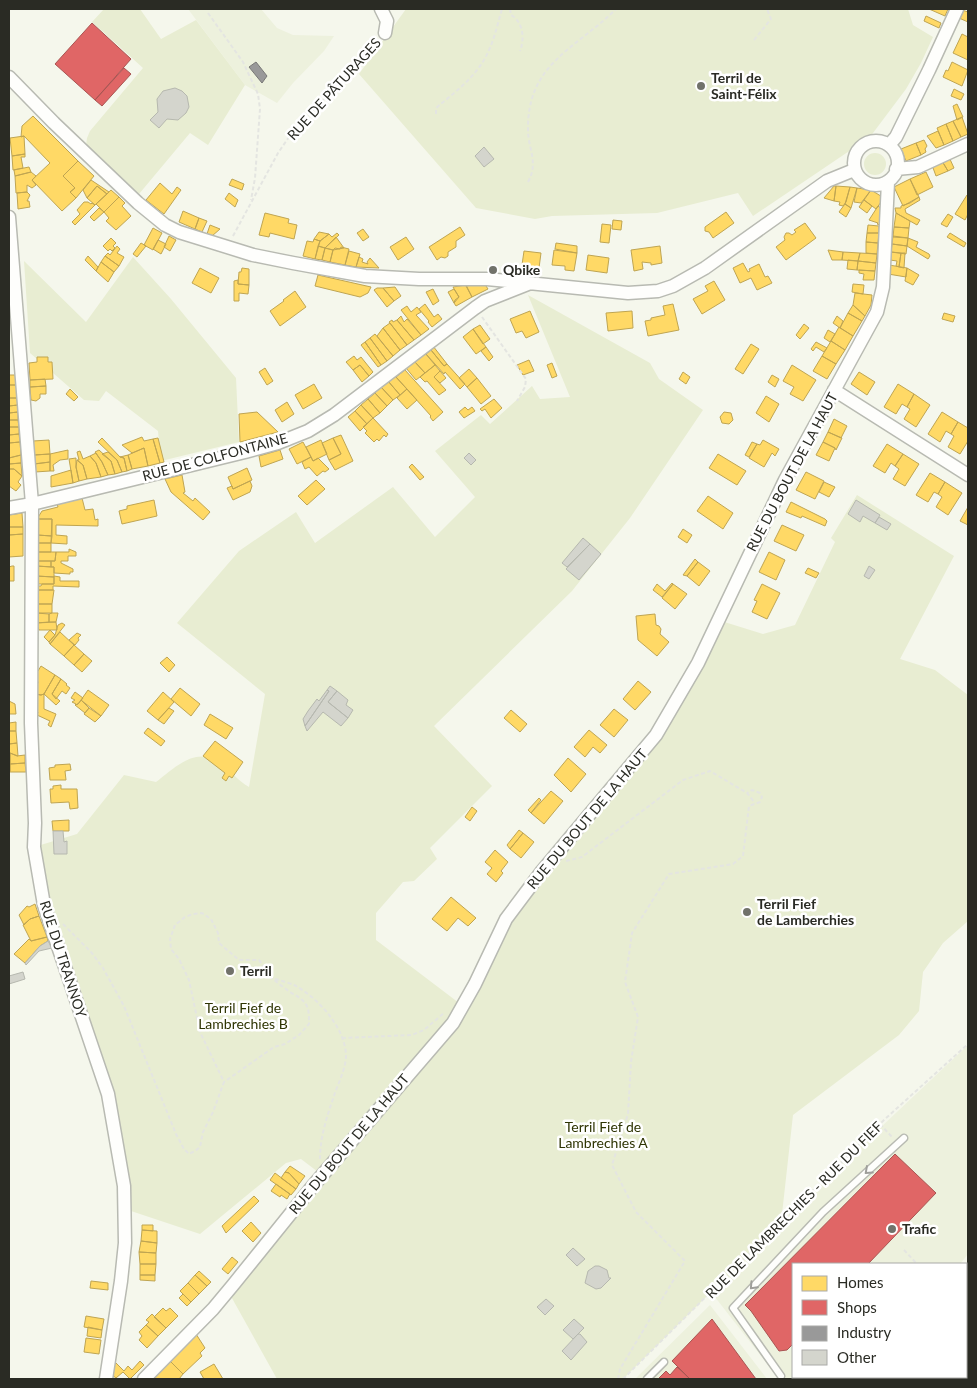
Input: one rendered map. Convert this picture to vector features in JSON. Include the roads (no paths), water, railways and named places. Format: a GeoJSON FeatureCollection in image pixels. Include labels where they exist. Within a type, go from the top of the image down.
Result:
{"type":"FeatureCollection","features":[{"type":"Feature","properties":{"kind":"street","name":"RUE DE PÂTURAGES"},"geometry":{"type":"LineString","coordinates":[[381,9],[387,21],[385,33]]}},
{"type":"Feature","properties":{"kind":"street"},"geometry":{"type":"LineString","coordinates":[[890,145],[896,137],[957,9]]}},
{"type":"Feature","properties":{"kind":"street"},"geometry":{"type":"LineString","coordinates":[[9,77],[66,136],[155,218],[179,232],[228,248],[293,264],[365,276],[419,279],[487,279],[628,293],[658,291],[673,286],[705,268],[827,181],[854,170]]}},
{"type":"Feature","properties":{"kind":"street"},"geometry":{"type":"LineString","coordinates":[[870,142],[890,145],[896,155],[896,170],[888,182],[876,186],[868,184],[861,181],[854,170],[855,155],[860,148],[870,142]]}},
{"type":"Feature","properties":{"kind":"street"},"geometry":{"type":"LineString","coordinates":[[896,170],[918,167],[968,144]]}},
{"type":"Feature","properties":{"kind":"street","name":"RUE DU BOUT DE LA HAUT"},"geometry":{"type":"LineString","coordinates":[[144,1379],[223,1297],[324,1173],[453,1023],[475,984],[506,920],[542,871],[656,734],[698,663],[785,480],[877,312],[883,287],[888,182]]}},
{"type":"Feature","properties":{"kind":"street","name":"RUE DU TRANNOY"},"geometry":{"type":"LineString","coordinates":[[9,217],[32,504],[31,723],[35,823],[34,848],[44,905],[108,1094],[123,1178],[124,1243],[121,1281],[106,1379]]}},
{"type":"Feature","properties":{"kind":"street","name":"RUE DE COLFONTAINE"},"geometry":{"type":"LineString","coordinates":[[9,508],[245,452],[278,443],[308,431],[334,415],[485,301],[528,284]]}},
{"type":"Feature","properties":{"kind":"street"},"geometry":{"type":"LineString","coordinates":[[834,390],[968,475]]}},
{"type":"Feature","properties":{"kind":"lane"},"geometry":{"type":"LineString","coordinates":[[781,1376],[733,1308],[823,1212],[904,1138]]}},
{"type":"Feature","properties":{"kind":"lane"},"geometry":{"type":"LineString","coordinates":[[647,1379],[664,1362]]}},
{"type":"Feature","properties":{"kind":"place","name":"Terril de Saint-Félix"},"geometry":{"type":"Point","coordinates":[701,86]}},
{"type":"Feature","properties":{"kind":"place","name":"Qbike"},"geometry":{"type":"Point","coordinates":[493,270]}},
{"type":"Feature","properties":{"kind":"place","name":"Terril Fief de Lamberchies"},"geometry":{"type":"Point","coordinates":[747,912]}},
{"type":"Feature","properties":{"kind":"place","name":"Terril"},"geometry":{"type":"Point","coordinates":[230,971]}},
{"type":"Feature","properties":{"kind":"place","name":"Trafic"},"geometry":{"type":"Point","coordinates":[892,1229]}},
{"type":"Feature","properties":{"kind":"park label","name":"Terril Fief de Lambrechies B"},"geometry":{"type":"Point","coordinates":[243,1016]}},
{"type":"Feature","properties":{"kind":"park label","name":"Terril Fief de Lambrechies A"},"geometry":{"type":"Point","coordinates":[603,1136]}}]}
